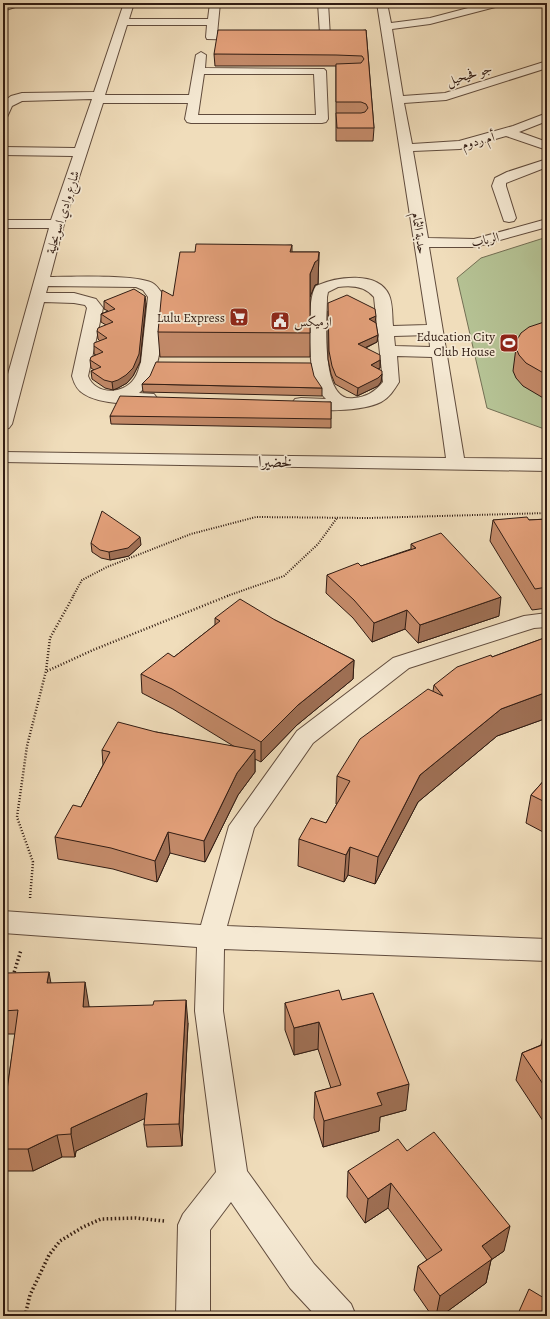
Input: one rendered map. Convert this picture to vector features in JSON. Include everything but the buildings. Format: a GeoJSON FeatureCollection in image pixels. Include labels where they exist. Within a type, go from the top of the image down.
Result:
{"type":"FeatureCollection","features":[{"type":"Feature","properties":{"kind":"street"},"geometry":{"type":"LineString","coordinates":[[3,8],[11,5],[12,3]]}},
{"type":"Feature","properties":{"kind":"street","name":"شارع وادي اسويحلية"},"geometry":{"type":"LineString","coordinates":[[3,424],[57,224],[124,20],[128,3]]}},
{"type":"Feature","properties":{"kind":"street"},"geometry":{"type":"LineString","coordinates":[[189,135],[199,71],[207,46],[215,3]]}},
{"type":"Feature","properties":{"kind":"street"},"geometry":{"type":"LineString","coordinates":[[323,3],[325,37]]}},
{"type":"Feature","properties":{"kind":"street","name":"حدبة الثمام"},"geometry":{"type":"LineString","coordinates":[[382,3],[407,148],[456,464]]}},
{"type":"Feature","properties":{"kind":"street"},"geometry":{"type":"LineString","coordinates":[[387,27],[430,21],[499,3]]}},
{"type":"Feature","properties":{"kind":"street"},"geometry":{"type":"LineString","coordinates":[[124,20],[213,20]]}},
{"type":"Feature","properties":{"kind":"street"},"geometry":{"type":"LineString","coordinates":[[207,46],[256,37]]}},
{"type":"Feature","properties":{"kind":"street"},"geometry":{"type":"LineString","coordinates":[[294,37],[338,37]]}},
{"type":"Feature","properties":{"kind":"street","name":"جو فحيحيل"},"geometry":{"type":"LineString","coordinates":[[398,100],[446,96],[547,64]]}},
{"type":"Feature","properties":{"kind":"street"},"geometry":{"type":"LineString","coordinates":[[199,71],[334,71]]}},
{"type":"Feature","properties":{"kind":"street"},"geometry":{"type":"LineString","coordinates":[[320,71],[322,119]]}},
{"type":"Feature","properties":{"kind":"street"},"geometry":{"type":"LineString","coordinates":[[3,114],[6,106],[11,101],[22,97],[195,95]]}},
{"type":"Feature","properties":{"kind":"street","name":"أم ردوم"},"geometry":{"type":"LineString","coordinates":[[407,148],[460,145],[512,131],[547,117]]}},
{"type":"Feature","properties":{"kind":"street"},"geometry":{"type":"LineString","coordinates":[[191,119],[337,119]]}},
{"type":"Feature","properties":{"kind":"street"},"geometry":{"type":"LineString","coordinates":[[512,131],[547,145]]}},
{"type":"Feature","properties":{"kind":"street"},"geometry":{"type":"LineString","coordinates":[[3,151],[81,152]]}},
{"type":"Feature","properties":{"kind":"street"},"geometry":{"type":"LineString","coordinates":[[509,218],[499,186],[500,181],[512,175],[547,163]]}},
{"type":"Feature","properties":{"kind":"street","name":"الرباب"},"geometry":{"type":"LineString","coordinates":[[421,242],[464,244],[475,243],[547,223]]}},
{"type":"Feature","properties":{"kind":"street"},"geometry":{"type":"LineString","coordinates":[[3,224],[57,224]]}},
{"type":"Feature","properties":{"kind":"street"},"geometry":{"type":"LineString","coordinates":[[42,281],[138,283],[148,287],[156,296],[157,363],[142,380],[127,393],[113,397]]}},
{"type":"Feature","properties":{"kind":"street"},"geometry":{"type":"LineString","coordinates":[[285,402],[348,404],[376,399],[386,391],[391,382],[382,296],[372,287],[358,282],[335,283],[321,289],[318,297],[312,364],[326,389],[337,400],[348,404]]}},
{"type":"Feature","properties":{"kind":"street"},"geometry":{"type":"LineString","coordinates":[[37,297],[74,298],[91,302],[95,308],[80,376],[84,386],[92,391],[113,397],[168,399]]}},
{"type":"Feature","properties":{"kind":"street"},"geometry":{"type":"LineString","coordinates":[[385,330],[436,330]]}},
{"type":"Feature","properties":{"kind":"street"},"geometry":{"type":"LineString","coordinates":[[388,351],[439,352]]}},
{"type":"Feature","properties":{"kind":"street","name":"لخضيرا"},"geometry":{"type":"LineString","coordinates":[[3,457],[547,465]]}},
{"type":"Feature","properties":{"kind":"street"},"geometry":{"type":"LineString","coordinates":[[339,1316],[302,1276],[232,1176],[209,1011],[212,937],[242,826],[305,737],[401,663],[532,621],[547,620]]}},
{"type":"Feature","properties":{"kind":"street"},"geometry":{"type":"LineString","coordinates":[[16,923],[212,937],[547,950]]}},
{"type":"Feature","properties":{"kind":"street"},"geometry":{"type":"LineString","coordinates":[[193,1316],[194,1225],[232,1176]]}},
{"type":"Feature","properties":{"kind":"path"},"geometry":{"type":"LineString","coordinates":[[12,979],[16,923],[33,862],[17,817],[27,746],[46,671],[50,638],[82,580],[107,567],[191,534],[256,517],[337,518],[547,513]]}},
{"type":"Feature","properties":{"kind":"path"},"geometry":{"type":"LineString","coordinates":[[46,671],[205,604],[284,576],[318,544],[337,518]]}},
{"type":"Feature","properties":{"kind":"path"},"geometry":{"type":"LineString","coordinates":[[25,1316],[30,1295],[49,1255],[60,1241],[82,1227],[101,1218],[136,1218],[194,1225]]}},
{"type":"Feature","properties":{"kind":"green space","name":"Education City Club House"},"geometry":{"type":"Polygon","coordinates":[[[547,237],[547,430],[487,408],[457,278],[481,258],[547,237]]]}},
{"type":"Feature","properties":{"kind":"place","name":"Lulu Express"},"geometry":{"type":"Point","coordinates":[239,317]}},
{"type":"Feature","properties":{"kind":"place","name":"ارميكس"},"geometry":{"type":"Point","coordinates":[280,321]}},
{"type":"Feature","properties":{"kind":"place","name":"Education City Club House"},"geometry":{"type":"Point","coordinates":[509,343]}}]}
